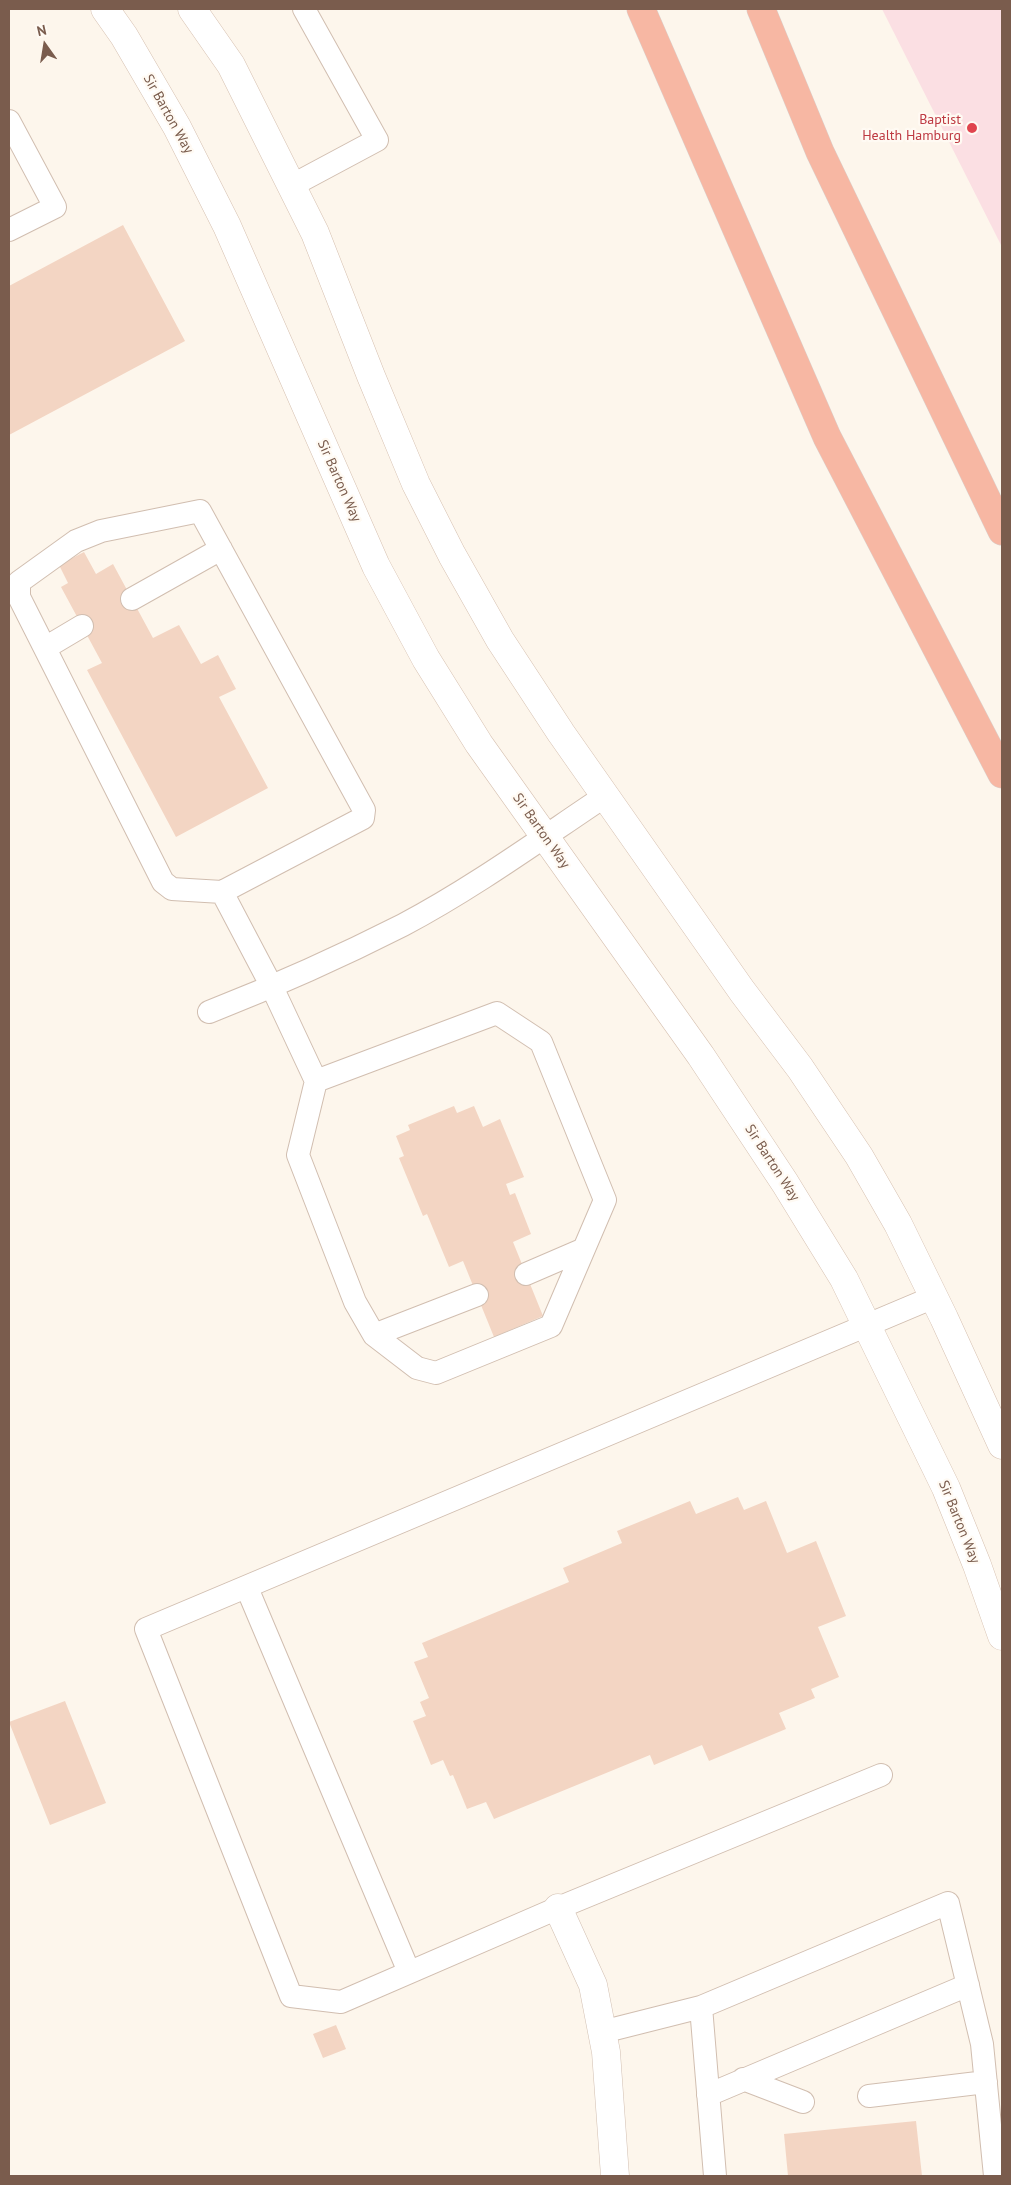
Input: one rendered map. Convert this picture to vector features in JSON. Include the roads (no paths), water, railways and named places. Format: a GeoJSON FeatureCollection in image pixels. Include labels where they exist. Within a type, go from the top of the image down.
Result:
{"type":"FeatureCollection","features":[{"type":"Feature","properties":{"kind":"highway"},"geometry":{"type":"LineString","coordinates":[[641,9],[827,437],[1002,774]]}},
{"type":"Feature","properties":{"kind":"highway"},"geometry":{"type":"LineString","coordinates":[[761,9],[820,152],[1002,531]]}},
{"type":"Feature","properties":{"kind":"main road","name":"Sir Barton Way"},"geometry":{"type":"LineString","coordinates":[[105,9],[124,36],[177,127],[227,226],[376,566],[426,659],[479,744],[701,1056],[780,1175],[844,1279],[946,1488],[977,1565],[1002,1636]]}},
{"type":"Feature","properties":{"kind":"main road"},"geometry":{"type":"LineString","coordinates":[[192,9],[231,65],[315,233],[370,376],[416,484],[452,555],[500,640],[605,796],[742,991],[800,1068],[859,1156],[898,1224],[1002,1445]]}},
{"type":"Feature","properties":{"kind":"main road"},"geometry":{"type":"LineString","coordinates":[[558,1908],[593,1985],[606,2052],[615,2176]]}},
{"type":"Feature","properties":{"kind":"lane"},"geometry":{"type":"LineString","coordinates":[[291,186],[377,140],[304,9]]}},
{"type":"Feature","properties":{"kind":"lane"},"geometry":{"type":"LineString","coordinates":[[9,121],[55,207],[9,230]]}},
{"type":"Feature","properties":{"kind":"lane"},"geometry":{"type":"LineString","coordinates":[[200,512],[221,549],[364,810],[363,818],[222,892],[172,889],[163,882],[19,596],[19,582],[76,541],[101,531],[200,512]]}},
{"type":"Feature","properties":{"kind":"lane"},"geometry":{"type":"LineString","coordinates":[[132,599],[221,549]]}},
{"type":"Feature","properties":{"kind":"lane"},"geometry":{"type":"LineString","coordinates":[[45,648],[82,626]]}},
{"type":"Feature","properties":{"kind":"lane"},"geometry":{"type":"LineString","coordinates":[[209,1012],[272,987],[411,920],[605,796]]}},
{"type":"Feature","properties":{"kind":"lane"},"geometry":{"type":"LineString","coordinates":[[222,892],[272,987],[316,1081],[298,1154],[355,1302],[374,1335],[417,1368],[436,1373],[551,1326],[605,1200],[541,1042],[497,1013],[316,1081]]}},
{"type":"Feature","properties":{"kind":"lane"},"geometry":{"type":"LineString","coordinates":[[526,1274],[584,1249]]}},
{"type":"Feature","properties":{"kind":"lane"},"geometry":{"type":"LineString","coordinates":[[374,1335],[477,1295]]}},
{"type":"Feature","properties":{"kind":"lane"},"geometry":{"type":"LineString","coordinates":[[880,1775],[558,1908],[341,2002],[291,1996],[146,1629],[867,1327],[934,1297]]}},
{"type":"Feature","properties":{"kind":"lane"},"geometry":{"type":"LineString","coordinates":[[247,1588],[409,1972]]}},
{"type":"Feature","properties":{"kind":"lane"},"geometry":{"type":"LineString","coordinates":[[602,2032],[701,2007],[948,1903],[982,2044],[995,2176]]}},
{"type":"Feature","properties":{"kind":"lane"},"geometry":{"type":"LineString","coordinates":[[708,2095],[968,1985]]}},
{"type":"Feature","properties":{"kind":"lane"},"geometry":{"type":"LineString","coordinates":[[701,2007],[715,2176]]}},
{"type":"Feature","properties":{"kind":"lane"},"geometry":{"type":"LineString","coordinates":[[743,2079],[803,2102]]}},
{"type":"Feature","properties":{"kind":"lane"},"geometry":{"type":"LineString","coordinates":[[868,2096],[986,2082]]}},
{"type":"Feature","properties":{"kind":"place","name":"Baptist Health Hamburg"},"geometry":{"type":"Point","coordinates":[972,128]}}]}
